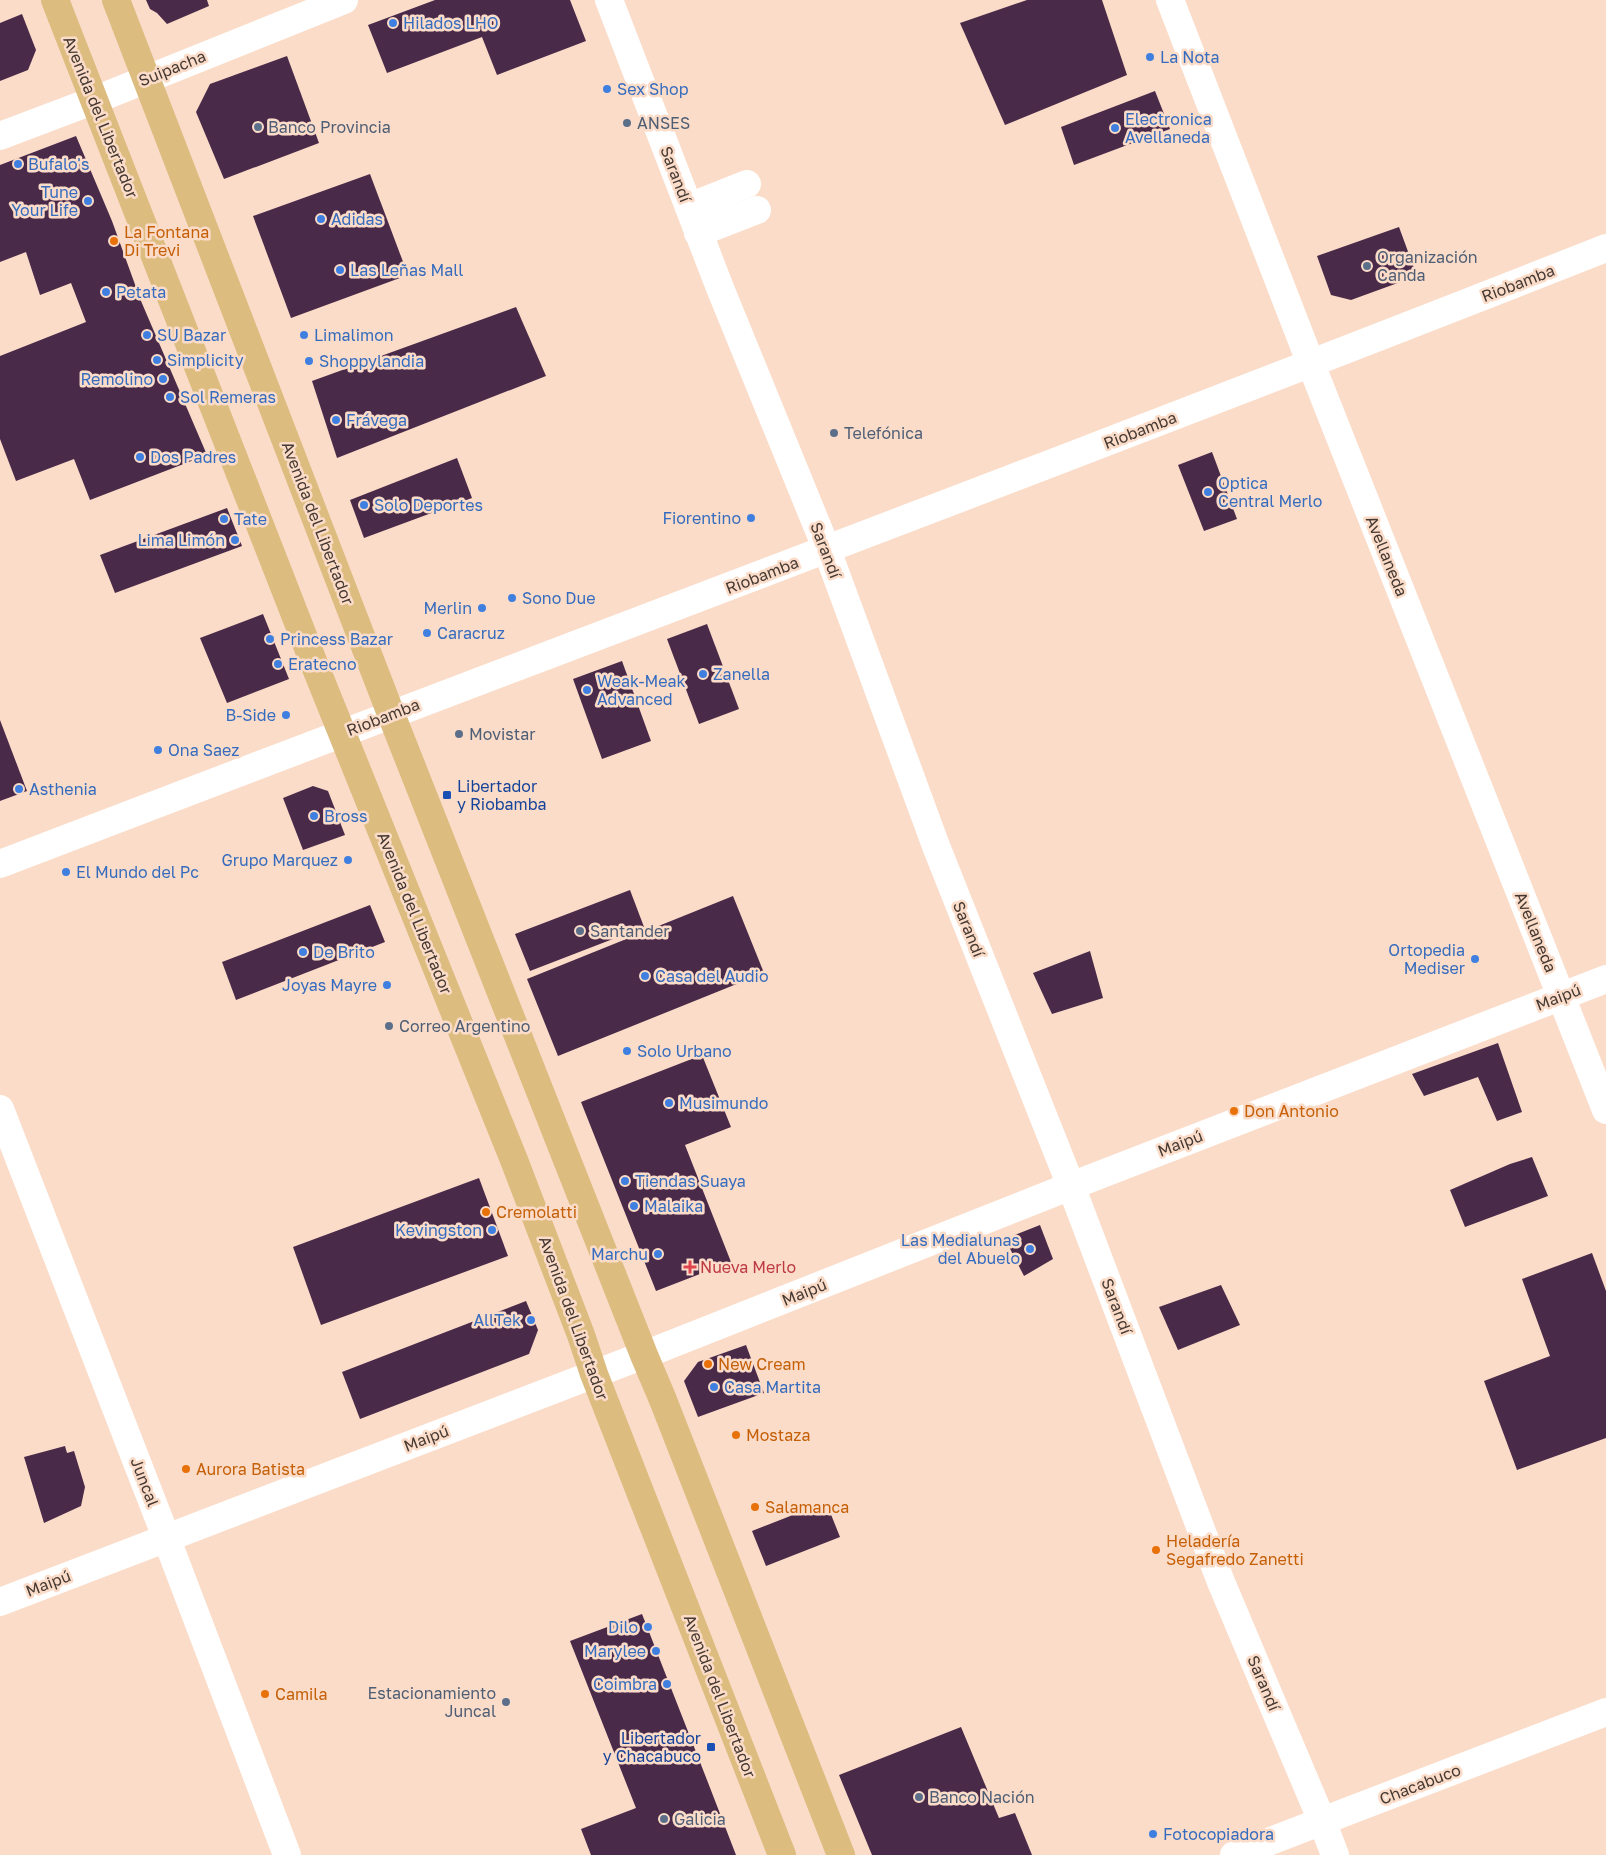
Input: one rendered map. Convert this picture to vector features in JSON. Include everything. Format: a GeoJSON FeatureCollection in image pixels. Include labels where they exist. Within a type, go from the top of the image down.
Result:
{"type":"FeatureCollection","features":[{"type":"Feature","properties":{"kind":"main road","name":"Avenida del Libertador"},"geometry":{"type":"LineString","coordinates":[[55,0],[313,661],[514,1160],[594,1374],[782,1855]]}},
{"type":"Feature","properties":{"kind":"main road","name":"Avenida del Libertador"},"geometry":{"type":"LineString","coordinates":[[116,0],[391,714],[841,1855]]}},
{"type":"Feature","properties":{"kind":"street","name":"Suipacha"},"geometry":{"type":"LineString","coordinates":[[0,136],[344,0]]}},
{"type":"Feature","properties":{"kind":"street","name":"Sarandí"},"geometry":{"type":"LineString","coordinates":[[609,0],[698,233],[827,550],[936,846],[1071,1186],[1221,1582],[1335,1855]]}},
{"type":"Feature","properties":{"kind":"street","name":"Avellaneda"},"geometry":{"type":"LineString","coordinates":[[1170,0],[1311,364],[1606,1110]]}},
{"type":"Feature","properties":{"kind":"street"},"geometry":{"type":"LineString","coordinates":[[688,207],[747,184]]}},
{"type":"Feature","properties":{"kind":"street"},"geometry":{"type":"LineString","coordinates":[[698,233],[757,210]]}},
{"type":"Feature","properties":{"kind":"street","name":"Riobamba"},"geometry":{"type":"LineString","coordinates":[[0,864],[342,732],[827,550],[1311,364],[1606,248]]}},
{"type":"Feature","properties":{"kind":"street","name":"Maipú"},"geometry":{"type":"LineString","coordinates":[[0,1602],[644,1355],[1071,1186],[1606,979]]}},
{"type":"Feature","properties":{"kind":"street","name":"Juncal"},"geometry":{"type":"LineString","coordinates":[[0,1109],[287,1855]]}},
{"type":"Feature","properties":{"kind":"street","name":"Chacabuco"},"geometry":{"type":"LineString","coordinates":[[1234,1855],[1606,1712]]}},
{"type":"Feature","properties":{"kind":"building"},"geometry":{"type":"Polygon","coordinates":[[[146,0],[207,0],[209,6],[167,24],[157,13],[150,9],[146,0]]]}},
{"type":"Feature","properties":{"kind":"building"},"geometry":{"type":"Polygon","coordinates":[[[435,0],[570,0],[586,41],[497,75],[482,37],[387,73],[368,25],[435,0]]]}},
{"type":"Feature","properties":{"kind":"building"},"geometry":{"type":"Polygon","coordinates":[[[1027,0],[1102,0],[1127,75],[1005,125],[960,23],[1027,0]]]}},
{"type":"Feature","properties":{"kind":"building"},"geometry":{"type":"Polygon","coordinates":[[[22,14],[36,50],[28,70],[0,81],[0,23],[22,14]]]}},
{"type":"Feature","properties":{"kind":"building","name":"Banco Provincia"},"geometry":{"type":"Polygon","coordinates":[[[287,56],[319,143],[224,179],[196,112],[210,84],[287,56]]]}},
{"type":"Feature","properties":{"kind":"building","name":"Electronica Avellaneda"},"geometry":{"type":"Polygon","coordinates":[[[1155,91],[1170,129],[1074,165],[1061,127],[1155,91]]]}},
{"type":"Feature","properties":{"kind":"building"},"geometry":{"type":"Polygon","coordinates":[[[76,136],[112,221],[141,301],[207,455],[90,500],[74,459],[16,481],[0,439],[0,356],[86,322],[71,283],[40,295],[26,252],[0,262],[0,165],[76,136]]]}},
{"type":"Feature","properties":{"kind":"building"},"geometry":{"type":"Polygon","coordinates":[[[370,174],[408,275],[291,318],[253,216],[370,174]]]}},
{"type":"Feature","properties":{"kind":"building","name":"Organización Canda"},"geometry":{"type":"Polygon","coordinates":[[[1399,227],[1417,276],[1351,300],[1331,295],[1317,256],[1399,227]]]}},
{"type":"Feature","properties":{"kind":"building"},"geometry":{"type":"Polygon","coordinates":[[[516,307],[546,376],[337,458],[312,381],[516,307]]]}},
{"type":"Feature","properties":{"kind":"building","name":"Optica Central Merlo"},"geometry":{"type":"Polygon","coordinates":[[[1212,452],[1237,519],[1204,531],[1178,465],[1212,452]]]}},
{"type":"Feature","properties":{"kind":"building"},"geometry":{"type":"Polygon","coordinates":[[[457,458],[472,498],[364,538],[350,500],[457,458]]]}},
{"type":"Feature","properties":{"kind":"building"},"geometry":{"type":"Polygon","coordinates":[[[227,508],[242,546],[115,593],[100,555],[227,508]]]}},
{"type":"Feature","properties":{"kind":"building"},"geometry":{"type":"Polygon","coordinates":[[[263,614],[289,679],[227,703],[200,638],[263,614]]]}},
{"type":"Feature","properties":{"kind":"building","name":"Zanella"},"geometry":{"type":"Polygon","coordinates":[[[707,624],[739,709],[699,724],[667,639],[707,624]]]}},
{"type":"Feature","properties":{"kind":"building"},"geometry":{"type":"Polygon","coordinates":[[[622,661],[651,741],[602,759],[573,679],[622,661]]]}},
{"type":"Feature","properties":{"kind":"building"},"geometry":{"type":"Polygon","coordinates":[[[0,720],[27,791],[0,801],[0,720]]]}},
{"type":"Feature","properties":{"kind":"building","name":"Bross"},"geometry":{"type":"Polygon","coordinates":[[[313,786],[328,791],[345,835],[303,850],[283,798],[313,786]]]}},
{"type":"Feature","properties":{"kind":"building","name":"Santander"},"geometry":{"type":"Polygon","coordinates":[[[630,890],[644,927],[530,971],[515,934],[630,890]]]}},
{"type":"Feature","properties":{"kind":"building","name":"Casa del Audio"},"geometry":{"type":"Polygon","coordinates":[[[733,896],[764,973],[558,1056],[527,979],[733,896]]]}},
{"type":"Feature","properties":{"kind":"building","name":"De Brito"},"geometry":{"type":"Polygon","coordinates":[[[370,905],[385,942],[236,1000],[222,962],[370,905]]]}},
{"type":"Feature","properties":{"kind":"building"},"geometry":{"type":"Polygon","coordinates":[[[1090,951],[1103,998],[1052,1014],[1033,973],[1090,951]]]}},
{"type":"Feature","properties":{"kind":"building"},"geometry":{"type":"Polygon","coordinates":[[[1498,1043],[1522,1112],[1497,1121],[1478,1077],[1424,1096],[1412,1074],[1498,1043]]]}},
{"type":"Feature","properties":{"kind":"building"},"geometry":{"type":"Polygon","coordinates":[[[702,1055],[731,1127],[685,1145],[731,1262],[656,1291],[581,1102],[702,1055]]]}},
{"type":"Feature","properties":{"kind":"building"},"geometry":{"type":"Polygon","coordinates":[[[1532,1157],[1548,1196],[1465,1227],[1450,1190],[1510,1164],[1532,1157]]]}},
{"type":"Feature","properties":{"kind":"building"},"geometry":{"type":"Polygon","coordinates":[[[479,1178],[508,1256],[321,1325],[293,1247],[479,1178]]]}},
{"type":"Feature","properties":{"kind":"building","name":"Las Medialunas del Abuelo"},"geometry":{"type":"Polygon","coordinates":[[[1040,1225],[1053,1259],[1024,1276],[1005,1239],[1040,1225]]]}},
{"type":"Feature","properties":{"kind":"building"},"geometry":{"type":"Polygon","coordinates":[[[1592,1253],[1606,1291],[1606,1438],[1517,1470],[1484,1381],[1550,1356],[1522,1279],[1592,1253]]]}},
{"type":"Feature","properties":{"kind":"building"},"geometry":{"type":"Polygon","coordinates":[[[1221,1285],[1240,1325],[1178,1350],[1159,1307],[1221,1285]]]}},
{"type":"Feature","properties":{"kind":"building"},"geometry":{"type":"Polygon","coordinates":[[[526,1301],[538,1330],[529,1354],[360,1419],[342,1372],[526,1301]]]}},
{"type":"Feature","properties":{"kind":"building"},"geometry":{"type":"Polygon","coordinates":[[[746,1345],[764,1393],[698,1417],[684,1381],[698,1362],[746,1345]]]}},
{"type":"Feature","properties":{"kind":"building"},"geometry":{"type":"Polygon","coordinates":[[[65,1446],[67,1453],[74,1451],[85,1487],[81,1506],[44,1523],[24,1457],[65,1446]]]}},
{"type":"Feature","properties":{"kind":"building"},"geometry":{"type":"Polygon","coordinates":[[[826,1502],[840,1537],[766,1566],[752,1531],[826,1502]]]}},
{"type":"Feature","properties":{"kind":"building"},"geometry":{"type":"Polygon","coordinates":[[[642,1614],[736,1855],[591,1855],[581,1829],[636,1808],[570,1641],[642,1614]]]}},
{"type":"Feature","properties":{"kind":"building","name":"Banco Nación"},"geometry":{"type":"Polygon","coordinates":[[[961,1727],[999,1818],[1015,1813],[1032,1855],[872,1855],[839,1775],[961,1727]]]}},
{"type":"Feature","properties":{"kind":"place","name":"Hilados LHO"},"geometry":{"type":"Point","coordinates":[393,23]}},
{"type":"Feature","properties":{"kind":"place","name":"La Nota"},"geometry":{"type":"Point","coordinates":[1150,57]}},
{"type":"Feature","properties":{"kind":"place","name":"Sex Shop"},"geometry":{"type":"Point","coordinates":[607,89]}},
{"type":"Feature","properties":{"kind":"place","name":"ANSES"},"geometry":{"type":"Point","coordinates":[627,123]}},
{"type":"Feature","properties":{"kind":"place","name":"Banco Provincia"},"geometry":{"type":"Point","coordinates":[258,127]}},
{"type":"Feature","properties":{"kind":"place","name":"Electronica Avellaneda"},"geometry":{"type":"Point","coordinates":[1115,128]}},
{"type":"Feature","properties":{"kind":"place","name":"Bufalo's"},"geometry":{"type":"Point","coordinates":[18,164]}},
{"type":"Feature","properties":{"kind":"place","name":"Tune Your Life"},"geometry":{"type":"Point","coordinates":[88,201]}},
{"type":"Feature","properties":{"kind":"place","name":"Adidas"},"geometry":{"type":"Point","coordinates":[321,219]}},
{"type":"Feature","properties":{"kind":"place","name":"La Fontana Di Trevi"},"geometry":{"type":"Point","coordinates":[114,241]}},
{"type":"Feature","properties":{"kind":"place","name":"Organización Canda"},"geometry":{"type":"Point","coordinates":[1367,266]}},
{"type":"Feature","properties":{"kind":"place","name":"Las Leñas Mall"},"geometry":{"type":"Point","coordinates":[340,270]}},
{"type":"Feature","properties":{"kind":"place","name":"Petata"},"geometry":{"type":"Point","coordinates":[106,292]}},
{"type":"Feature","properties":{"kind":"place","name":"SU Bazar"},"geometry":{"type":"Point","coordinates":[147,335]}},
{"type":"Feature","properties":{"kind":"place","name":"Limalimon"},"geometry":{"type":"Point","coordinates":[304,335]}},
{"type":"Feature","properties":{"kind":"place","name":"Simplicity"},"geometry":{"type":"Point","coordinates":[157,360]}},
{"type":"Feature","properties":{"kind":"place","name":"Shoppylandia"},"geometry":{"type":"Point","coordinates":[309,361]}},
{"type":"Feature","properties":{"kind":"place","name":"Remolino"},"geometry":{"type":"Point","coordinates":[163,379]}},
{"type":"Feature","properties":{"kind":"place","name":"Sol Remeras"},"geometry":{"type":"Point","coordinates":[170,397]}},
{"type":"Feature","properties":{"kind":"place","name":"Frávega"},"geometry":{"type":"Point","coordinates":[336,420]}},
{"type":"Feature","properties":{"kind":"place","name":"Telefónica"},"geometry":{"type":"Point","coordinates":[834,433]}},
{"type":"Feature","properties":{"kind":"place","name":"Dos Padres"},"geometry":{"type":"Point","coordinates":[140,457]}},
{"type":"Feature","properties":{"kind":"place","name":"Optica Central Merlo"},"geometry":{"type":"Point","coordinates":[1208,492]}},
{"type":"Feature","properties":{"kind":"place","name":"Solo Deportes"},"geometry":{"type":"Point","coordinates":[364,505]}},
{"type":"Feature","properties":{"kind":"place","name":"Fiorentino"},"geometry":{"type":"Point","coordinates":[751,518]}},
{"type":"Feature","properties":{"kind":"place","name":"Tate"},"geometry":{"type":"Point","coordinates":[224,519]}},
{"type":"Feature","properties":{"kind":"place","name":"Lima Limón"},"geometry":{"type":"Point","coordinates":[235,540]}},
{"type":"Feature","properties":{"kind":"place","name":"Sono Due"},"geometry":{"type":"Point","coordinates":[512,598]}},
{"type":"Feature","properties":{"kind":"place","name":"Merlin"},"geometry":{"type":"Point","coordinates":[482,608]}},
{"type":"Feature","properties":{"kind":"place","name":"Caracruz"},"geometry":{"type":"Point","coordinates":[427,633]}},
{"type":"Feature","properties":{"kind":"place","name":"Princess Bazar"},"geometry":{"type":"Point","coordinates":[270,639]}},
{"type":"Feature","properties":{"kind":"place","name":"Eratecno"},"geometry":{"type":"Point","coordinates":[278,664]}},
{"type":"Feature","properties":{"kind":"place","name":"Zanella"},"geometry":{"type":"Point","coordinates":[703,674]}},
{"type":"Feature","properties":{"kind":"place","name":"Weak-Meak Advanced"},"geometry":{"type":"Point","coordinates":[587,690]}},
{"type":"Feature","properties":{"kind":"place","name":"B-Side"},"geometry":{"type":"Point","coordinates":[286,715]}},
{"type":"Feature","properties":{"kind":"place","name":"Movistar"},"geometry":{"type":"Point","coordinates":[459,734]}},
{"type":"Feature","properties":{"kind":"place","name":"Ona Saez"},"geometry":{"type":"Point","coordinates":[158,750]}},
{"type":"Feature","properties":{"kind":"place","name":"Asthenia"},"geometry":{"type":"Point","coordinates":[19,789]}},
{"type":"Feature","properties":{"kind":"place","name":"Libertador y Riobamba"},"geometry":{"type":"Point","coordinates":[447,795]}},
{"type":"Feature","properties":{"kind":"place","name":"Bross"},"geometry":{"type":"Point","coordinates":[314,816]}},
{"type":"Feature","properties":{"kind":"place","name":"Grupo Marquez"},"geometry":{"type":"Point","coordinates":[348,860]}},
{"type":"Feature","properties":{"kind":"place","name":"El Mundo del Pc"},"geometry":{"type":"Point","coordinates":[66,872]}},
{"type":"Feature","properties":{"kind":"place","name":"Santander"},"geometry":{"type":"Point","coordinates":[580,931]}},
{"type":"Feature","properties":{"kind":"place","name":"De Brito"},"geometry":{"type":"Point","coordinates":[303,952]}},
{"type":"Feature","properties":{"kind":"place","name":"Ortopedia Mediser"},"geometry":{"type":"Point","coordinates":[1475,959]}},
{"type":"Feature","properties":{"kind":"place","name":"Casa del Audio"},"geometry":{"type":"Point","coordinates":[645,976]}},
{"type":"Feature","properties":{"kind":"place","name":"Joyas Mayre"},"geometry":{"type":"Point","coordinates":[387,985]}},
{"type":"Feature","properties":{"kind":"place","name":"Correo Argentino"},"geometry":{"type":"Point","coordinates":[389,1026]}},
{"type":"Feature","properties":{"kind":"place","name":"Solo Urbano"},"geometry":{"type":"Point","coordinates":[627,1051]}},
{"type":"Feature","properties":{"kind":"place","name":"Musimundo"},"geometry":{"type":"Point","coordinates":[669,1103]}},
{"type":"Feature","properties":{"kind":"place","name":"Don Antonio"},"geometry":{"type":"Point","coordinates":[1234,1111]}},
{"type":"Feature","properties":{"kind":"place","name":"Tiendas Suaya"},"geometry":{"type":"Point","coordinates":[625,1181]}},
{"type":"Feature","properties":{"kind":"place","name":"Malaika"},"geometry":{"type":"Point","coordinates":[634,1206]}},
{"type":"Feature","properties":{"kind":"place","name":"Cremolatti"},"geometry":{"type":"Point","coordinates":[486,1212]}},
{"type":"Feature","properties":{"kind":"place","name":"Kevingston"},"geometry":{"type":"Point","coordinates":[492,1230]}},
{"type":"Feature","properties":{"kind":"place","name":"Las Medialunas del Abuelo"},"geometry":{"type":"Point","coordinates":[1030,1249]}},
{"type":"Feature","properties":{"kind":"place","name":"Marchu"},"geometry":{"type":"Point","coordinates":[658,1254]}},
{"type":"Feature","properties":{"kind":"place","name":"Nueva Merlo"},"geometry":{"type":"Point","coordinates":[690,1267]}},
{"type":"Feature","properties":{"kind":"place","name":"AllTek"},"geometry":{"type":"Point","coordinates":[531,1320]}},
{"type":"Feature","properties":{"kind":"place","name":"New Cream"},"geometry":{"type":"Point","coordinates":[708,1364]}},
{"type":"Feature","properties":{"kind":"place","name":"Casa Martita"},"geometry":{"type":"Point","coordinates":[714,1387]}},
{"type":"Feature","properties":{"kind":"place","name":"Mostaza"},"geometry":{"type":"Point","coordinates":[736,1435]}},
{"type":"Feature","properties":{"kind":"place","name":"Aurora Batista"},"geometry":{"type":"Point","coordinates":[186,1469]}},
{"type":"Feature","properties":{"kind":"place","name":"Salamanca"},"geometry":{"type":"Point","coordinates":[755,1507]}},
{"type":"Feature","properties":{"kind":"place","name":"Heladería Segafredo Zanetti"},"geometry":{"type":"Point","coordinates":[1156,1550]}},
{"type":"Feature","properties":{"kind":"place","name":"Dilo"},"geometry":{"type":"Point","coordinates":[648,1627]}},
{"type":"Feature","properties":{"kind":"place","name":"Marylee"},"geometry":{"type":"Point","coordinates":[656,1651]}},
{"type":"Feature","properties":{"kind":"place","name":"Coimbra"},"geometry":{"type":"Point","coordinates":[667,1684]}},
{"type":"Feature","properties":{"kind":"place","name":"Camila"},"geometry":{"type":"Point","coordinates":[265,1694]}},
{"type":"Feature","properties":{"kind":"place","name":"Estacionamiento Juncal"},"geometry":{"type":"Point","coordinates":[506,1702]}},
{"type":"Feature","properties":{"kind":"place","name":"Libertador y Chacabuco"},"geometry":{"type":"Point","coordinates":[711,1747]}},
{"type":"Feature","properties":{"kind":"place","name":"Banco Nación"},"geometry":{"type":"Point","coordinates":[919,1797]}},
{"type":"Feature","properties":{"kind":"place","name":"Galicia"},"geometry":{"type":"Point","coordinates":[664,1819]}},
{"type":"Feature","properties":{"kind":"place","name":"Fotocopiadora"},"geometry":{"type":"Point","coordinates":[1153,1834]}}]}
